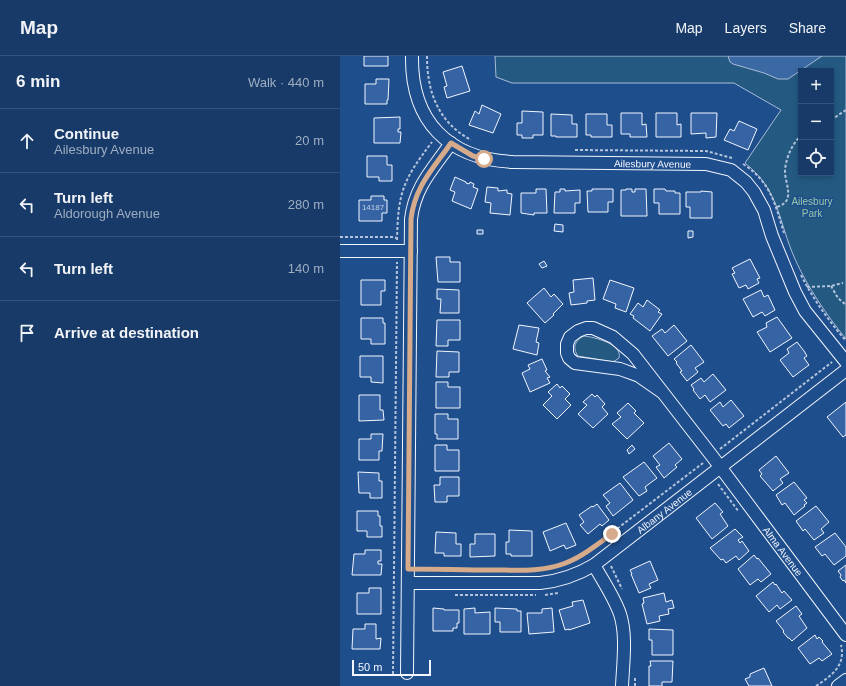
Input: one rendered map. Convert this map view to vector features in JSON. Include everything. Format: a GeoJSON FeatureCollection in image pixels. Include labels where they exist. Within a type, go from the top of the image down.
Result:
{"type":"FeatureCollection","features":[{"type":"Feature","properties":{"kind":"street","name":"Ailesbury Avenue"},"geometry":{"type":"LineString","coordinates":[[412,56],[414,84],[418,101],[424,114],[434,128],[451,143],[473,156],[498,162],[706,164],[731,170],[746,182],[764,210],[772,236],[795,292],[805,311],[844,359]]}},
{"type":"Feature","properties":{"kind":"street"},"geometry":{"type":"LineString","coordinates":[[407,673],[411,219],[417,193],[424,178],[451,143]]}},
{"type":"Feature","properties":{"kind":"street"},"geometry":{"type":"LineString","coordinates":[[340,251],[411,251]]}},
{"type":"Feature","properties":{"kind":"street","name":"Alma Avenue"},"geometry":{"type":"LineString","coordinates":[[662,392],[639,376],[620,369],[575,363],[569,358],[567,353],[567,344],[570,337],[575,332],[586,328],[593,328],[614,337],[633,354],[721,467],[842,638]]}},
{"type":"Feature","properties":{"kind":"street","name":"Albany Avenue"},"geometry":{"type":"LineString","coordinates":[[408,582],[540,583],[568,577],[594,565],[846,370]]}},
{"type":"Feature","properties":{"kind":"street"},"geometry":{"type":"LineString","coordinates":[[594,565],[612,595],[621,615],[624,640],[622,686]]}},
{"type":"Feature","properties":{"kind":"street"},"geometry":{"type":"LineString","coordinates":[[838,686],[846,680]]}},
{"type":"Feature","properties":{"kind":"path"},"geometry":{"type":"LineString","coordinates":[[427,56],[429,84],[434,101],[450,124],[472,141]]}},
{"type":"Feature","properties":{"kind":"path"},"geometry":{"type":"LineString","coordinates":[[834,118],[846,110]]}},
{"type":"Feature","properties":{"kind":"path"},"geometry":{"type":"LineString","coordinates":[[777,207],[782,205],[787,200],[788,191],[785,172],[786,164],[791,147],[798,139]]}},
{"type":"Feature","properties":{"kind":"path"},"geometry":{"type":"LineString","coordinates":[[570,150],[706,151],[724,155],[736,160]]}},
{"type":"Feature","properties":{"kind":"path"},"geometry":{"type":"LineString","coordinates":[[739,162],[753,171],[765,185],[777,207],[785,236]]}},
{"type":"Feature","properties":{"kind":"path"},"geometry":{"type":"LineString","coordinates":[[340,237],[397,238]]}},
{"type":"Feature","properties":{"kind":"path"},"geometry":{"type":"LineString","coordinates":[[799,271],[807,287],[825,315],[846,341]]}},
{"type":"Feature","properties":{"kind":"path"},"geometry":{"type":"LineString","coordinates":[[807,287],[831,286],[843,282]]}},
{"type":"Feature","properties":{"kind":"path"},"geometry":{"type":"LineString","coordinates":[[831,286],[838,298],[846,305]]}},
{"type":"Feature","properties":{"kind":"path"},"geometry":{"type":"LineString","coordinates":[[394,569],[526,570],[546,569],[566,563],[588,552],[712,456],[844,359]]}},
{"type":"Feature","properties":{"kind":"path"},"geometry":{"type":"LineString","coordinates":[[718,484],[742,516]]}},
{"type":"Feature","properties":{"kind":"path"},"geometry":{"type":"LineString","coordinates":[[816,686],[832,675],[840,666],[843,653],[842,638]]}},
{"type":"Feature","properties":{"kind":"green space","name":"Ailesbury Park"},"geometry":{"type":"Polygon","coordinates":[[[495,56],[846,56],[846,339],[831,320],[800,270],[789,245],[772,196],[765,184],[745,163],[781,110],[734,83],[512,83],[496,77],[495,56]]]}},
{"type":"Feature","properties":{"kind":"green space"},"geometry":{"type":"Polygon","coordinates":[[[584,336],[601,340],[612,345],[617,349],[619,358],[613,362],[578,356],[575,350],[575,344],[584,336]]]}},
{"type":"Feature","properties":{"kind":"shaded area"},"geometry":{"type":"Polygon","coordinates":[[[728,56],[822,56],[804,68],[798,68],[798,72],[788,79],[778,79],[730,62],[728,56]]]}},
{"type":"Feature","properties":{"kind":"building"},"geometry":{"type":"Polygon","coordinates":[[[364,56],[388,56],[388,66],[364,66],[364,56]]]}},
{"type":"Feature","properties":{"kind":"building"},"geometry":{"type":"Polygon","coordinates":[[[462,66],[470,91],[447,98],[444,87],[447,86],[443,72],[462,66]]]}},
{"type":"Feature","properties":{"kind":"building"},"geometry":{"type":"Polygon","coordinates":[[[376,79],[389,79],[387,104],[365,104],[365,84],[376,84],[376,79]]]}},
{"type":"Feature","properties":{"kind":"building"},"geometry":{"type":"Polygon","coordinates":[[[482,105],[501,114],[493,133],[469,125],[475,111],[479,114],[482,105]]]}},
{"type":"Feature","properties":{"kind":"building"},"geometry":{"type":"Polygon","coordinates":[[[522,111],[543,112],[543,135],[533,135],[533,138],[522,138],[522,135],[517,135],[517,123],[522,123],[522,111]]]}},
{"type":"Feature","properties":{"kind":"building"},"geometry":{"type":"Polygon","coordinates":[[[621,113],[642,113],[642,125],[646,124],[647,137],[630,137],[630,134],[621,134],[621,113]]]}},
{"type":"Feature","properties":{"kind":"building"},"geometry":{"type":"Polygon","coordinates":[[[656,113],[677,113],[677,125],[681,124],[681,137],[656,137],[656,113]]]}},
{"type":"Feature","properties":{"kind":"building"},"geometry":{"type":"Polygon","coordinates":[[[691,113],[717,113],[716,137],[706,138],[706,133],[691,134],[691,113]]]}},
{"type":"Feature","properties":{"kind":"building"},"geometry":{"type":"Polygon","coordinates":[[[551,114],[572,115],[572,124],[577,124],[577,137],[551,136],[551,114]]]}},
{"type":"Feature","properties":{"kind":"building"},"geometry":{"type":"Polygon","coordinates":[[[586,114],[607,114],[607,125],[612,125],[612,137],[591,137],[591,135],[586,135],[586,114]]]}},
{"type":"Feature","properties":{"kind":"building"},"geometry":{"type":"Polygon","coordinates":[[[400,117],[400,129],[398,129],[398,132],[401,132],[400,143],[374,143],[374,118],[400,117]]]}},
{"type":"Feature","properties":{"kind":"building"},"geometry":{"type":"Polygon","coordinates":[[[739,121],[757,129],[748,150],[724,140],[730,129],[734,131],[739,121]]]}},
{"type":"Feature","properties":{"kind":"building"},"geometry":{"type":"Polygon","coordinates":[[[367,156],[387,156],[387,165],[392,165],[392,181],[379,181],[379,177],[367,177],[367,156]]]}},
{"type":"Feature","properties":{"kind":"building"},"geometry":{"type":"Polygon","coordinates":[[[455,177],[466,183],[469,184],[470,182],[474,184],[473,187],[478,189],[471,209],[452,201],[455,192],[450,190],[455,177]]]}},
{"type":"Feature","properties":{"kind":"building"},"geometry":{"type":"Polygon","coordinates":[[[487,187],[498,188],[498,191],[507,190],[507,193],[512,194],[510,215],[490,213],[491,203],[485,202],[487,187]]]}},
{"type":"Feature","properties":{"kind":"building"},"geometry":{"type":"Polygon","coordinates":[[[536,189],[546,189],[547,213],[534,213],[534,215],[521,213],[521,193],[536,193],[536,189]]]}},
{"type":"Feature","properties":{"kind":"building"},"geometry":{"type":"Polygon","coordinates":[[[560,189],[565,189],[565,191],[580,190],[580,203],[575,203],[575,213],[554,213],[555,192],[560,192],[560,189]]]}},
{"type":"Feature","properties":{"kind":"building"},"geometry":{"type":"Polygon","coordinates":[[[592,189],[613,189],[613,202],[608,202],[608,212],[588,212],[587,191],[592,191],[592,189]]]}},
{"type":"Feature","properties":{"kind":"building"},"geometry":{"type":"Polygon","coordinates":[[[632,189],[632,192],[635,192],[635,189],[646,189],[647,216],[621,216],[621,190],[632,189]]]}},
{"type":"Feature","properties":{"kind":"building"},"geometry":{"type":"Polygon","coordinates":[[[654,189],[665,189],[666,191],[675,191],[675,193],[680,193],[680,214],[659,214],[659,203],[654,203],[654,189]]]}},
{"type":"Feature","properties":{"kind":"building"},"geometry":{"type":"Polygon","coordinates":[[[686,192],[712,192],[712,218],[690,218],[690,207],[686,207],[686,192]]]}},
{"type":"Feature","properties":{"kind":"building"},"geometry":{"type":"Polygon","coordinates":[[[371,196],[384,196],[384,200],[387,200],[387,213],[382,213],[382,221],[359,221],[359,200],[371,200],[371,196]]]}},
{"type":"Feature","properties":{"kind":"building"},"geometry":{"type":"Polygon","coordinates":[[[555,224],[563,225],[563,232],[554,231],[555,224]]]}},
{"type":"Feature","properties":{"kind":"building"},"geometry":{"type":"Polygon","coordinates":[[[477,230],[483,230],[483,234],[477,234],[477,230]]]}},
{"type":"Feature","properties":{"kind":"building"},"geometry":{"type":"Polygon","coordinates":[[[688,231],[693,231],[693,237],[688,238],[688,231]]]}},
{"type":"Feature","properties":{"kind":"building"},"geometry":{"type":"Polygon","coordinates":[[[436,257],[450,257],[450,262],[460,262],[460,282],[438,282],[436,257]]]}},
{"type":"Feature","properties":{"kind":"building"},"geometry":{"type":"Polygon","coordinates":[[[750,259],[760,278],[757,279],[759,283],[748,289],[746,285],[739,288],[732,274],[735,273],[732,268],[750,259]]]}},
{"type":"Feature","properties":{"kind":"building"},"geometry":{"type":"Polygon","coordinates":[[[544,261],[547,266],[542,268],[539,264],[544,261]]]}},
{"type":"Feature","properties":{"kind":"building"},"geometry":{"type":"Polygon","coordinates":[[[593,278],[595,300],[587,301],[587,303],[571,305],[569,293],[574,292],[573,280],[593,278]]]}},
{"type":"Feature","properties":{"kind":"building"},"geometry":{"type":"Polygon","coordinates":[[[361,280],[385,280],[385,291],[381,291],[381,305],[361,305],[361,280]]]}},
{"type":"Feature","properties":{"kind":"building"},"geometry":{"type":"Polygon","coordinates":[[[610,280],[634,288],[626,312],[615,308],[616,304],[603,299],[610,280]]]}},
{"type":"Feature","properties":{"kind":"building"},"geometry":{"type":"Polygon","coordinates":[[[544,288],[551,297],[554,294],[563,304],[545,323],[527,303],[544,288]]]}},
{"type":"Feature","properties":{"kind":"building"},"geometry":{"type":"Polygon","coordinates":[[[437,289],[459,290],[459,313],[440,313],[441,299],[437,299],[437,289]]]}},
{"type":"Feature","properties":{"kind":"building"},"geometry":{"type":"Polygon","coordinates":[[[761,290],[764,297],[768,295],[775,310],[765,316],[762,312],[753,317],[743,299],[761,290]]]}},
{"type":"Feature","properties":{"kind":"building"},"geometry":{"type":"Polygon","coordinates":[[[647,300],[660,310],[658,312],[662,314],[650,331],[630,314],[638,303],[643,307],[647,300]]]}},
{"type":"Feature","properties":{"kind":"building"},"geometry":{"type":"Polygon","coordinates":[[[777,317],[792,338],[770,352],[757,332],[767,327],[766,323],[777,317]]]}},
{"type":"Feature","properties":{"kind":"building"},"geometry":{"type":"Polygon","coordinates":[[[361,318],[383,318],[383,323],[385,323],[385,344],[371,344],[371,339],[361,339],[361,318]]]}},
{"type":"Feature","properties":{"kind":"building"},"geometry":{"type":"Polygon","coordinates":[[[437,320],[460,320],[460,340],[448,340],[448,346],[436,346],[437,320]]]}},
{"type":"Feature","properties":{"kind":"building"},"geometry":{"type":"Polygon","coordinates":[[[519,325],[539,328],[536,342],[539,343],[537,355],[513,349],[519,325]]]}},
{"type":"Feature","properties":{"kind":"building"},"geometry":{"type":"Polygon","coordinates":[[[674,325],[687,341],[668,356],[652,336],[662,329],[665,333],[674,325]]]}},
{"type":"Feature","properties":{"kind":"building"},"geometry":{"type":"Polygon","coordinates":[[[797,342],[807,356],[804,358],[809,365],[793,377],[780,360],[789,353],[787,349],[797,342]]]}},
{"type":"Feature","properties":{"kind":"building"},"geometry":{"type":"Polygon","coordinates":[[[691,345],[704,362],[695,368],[698,372],[687,381],[680,372],[682,371],[674,359],[691,345]]]}},
{"type":"Feature","properties":{"kind":"building"},"geometry":{"type":"Polygon","coordinates":[[[437,351],[459,352],[459,372],[449,372],[449,377],[436,377],[437,351]]]}},
{"type":"Feature","properties":{"kind":"building"},"geometry":{"type":"Polygon","coordinates":[[[360,356],[383,356],[383,383],[371,382],[371,377],[360,377],[360,356]]]}},
{"type":"Feature","properties":{"kind":"building"},"geometry":{"type":"Polygon","coordinates":[[[542,359],[547,370],[545,371],[550,377],[547,378],[550,383],[530,392],[522,373],[530,369],[528,365],[542,359]]]}},
{"type":"Feature","properties":{"kind":"building"},"geometry":{"type":"Polygon","coordinates":[[[713,374],[726,390],[710,402],[705,395],[700,399],[691,385],[701,378],[704,382],[713,374]]]}},
{"type":"Feature","properties":{"kind":"building"},"geometry":{"type":"Polygon","coordinates":[[[436,382],[448,382],[448,387],[460,387],[460,408],[436,408],[436,382]]]}},
{"type":"Feature","properties":{"kind":"building"},"geometry":{"type":"Polygon","coordinates":[[[557,384],[560,388],[562,386],[570,394],[565,399],[571,405],[557,419],[543,405],[552,396],[548,392],[557,384]]]}},
{"type":"Feature","properties":{"kind":"building"},"geometry":{"type":"Polygon","coordinates":[[[592,394],[595,397],[597,395],[605,404],[602,407],[608,414],[593,428],[578,414],[587,405],[583,402],[592,394]]]}},
{"type":"Feature","properties":{"kind":"building"},"geometry":{"type":"Polygon","coordinates":[[[359,395],[380,395],[380,410],[383,410],[384,420],[359,421],[359,395]]]}},
{"type":"Feature","properties":{"kind":"building"},"geometry":{"type":"Polygon","coordinates":[[[731,400],[744,416],[729,428],[726,424],[723,426],[710,410],[720,402],[723,407],[731,400]]]}},
{"type":"Feature","properties":{"kind":"building"},"geometry":{"type":"Polygon","coordinates":[[[846,402],[846,435],[843,437],[827,417],[846,402]]]}},
{"type":"Feature","properties":{"kind":"building"},"geometry":{"type":"Polygon","coordinates":[[[628,403],[636,411],[634,413],[644,423],[627,439],[612,424],[621,417],[617,413],[628,403]]]}},
{"type":"Feature","properties":{"kind":"building"},"geometry":{"type":"Polygon","coordinates":[[[435,414],[448,414],[448,419],[458,419],[458,439],[437,439],[437,434],[435,434],[435,414]]]}},
{"type":"Feature","properties":{"kind":"building"},"geometry":{"type":"Polygon","coordinates":[[[371,434],[383,434],[382,451],[379,451],[379,460],[359,460],[359,439],[371,439],[371,434]]]}},
{"type":"Feature","properties":{"kind":"building"},"geometry":{"type":"Polygon","coordinates":[[[669,443],[682,459],[675,465],[677,467],[664,478],[656,467],[660,465],[653,456],[669,443]]]}},
{"type":"Feature","properties":{"kind":"building"},"geometry":{"type":"Polygon","coordinates":[[[435,445],[447,445],[447,450],[459,450],[459,471],[435,471],[435,445]]]}},
{"type":"Feature","properties":{"kind":"building"},"geometry":{"type":"Polygon","coordinates":[[[632,445],[635,449],[629,454],[627,450],[632,445]]]}},
{"type":"Feature","properties":{"kind":"building"},"geometry":{"type":"Polygon","coordinates":[[[776,456],[789,473],[780,479],[783,483],[773,491],[760,476],[762,474],[759,470],[776,456]]]}},
{"type":"Feature","properties":{"kind":"building"},"geometry":{"type":"Polygon","coordinates":[[[644,462],[657,478],[645,487],[647,491],[639,496],[623,477],[644,462]]]}},
{"type":"Feature","properties":{"kind":"building"},"geometry":{"type":"Polygon","coordinates":[[[358,472],[379,473],[379,481],[382,481],[382,498],[370,498],[370,493],[359,493],[358,472]]]}},
{"type":"Feature","properties":{"kind":"building"},"geometry":{"type":"Polygon","coordinates":[[[440,477],[459,477],[459,496],[447,496],[447,502],[435,502],[434,485],[440,485],[440,477]]]}},
{"type":"Feature","properties":{"kind":"building"},"geometry":{"type":"Polygon","coordinates":[[[794,482],[807,498],[804,500],[807,503],[794,515],[785,503],[782,505],[776,495],[794,482]]]}},
{"type":"Feature","properties":{"kind":"building"},"geometry":{"type":"Polygon","coordinates":[[[620,483],[633,500],[613,516],[606,506],[610,503],[603,495],[620,483]]]}},
{"type":"Feature","properties":{"kind":"building"},"geometry":{"type":"Polygon","coordinates":[[[715,503],[723,512],[720,514],[728,526],[712,539],[696,518],[715,503]]]}},
{"type":"Feature","properties":{"kind":"building"},"geometry":{"type":"Polygon","coordinates":[[[597,504],[609,520],[602,526],[600,524],[588,534],[580,525],[584,522],[579,515],[597,504]]]}},
{"type":"Feature","properties":{"kind":"building"},"geometry":{"type":"Polygon","coordinates":[[[816,506],[829,522],[821,529],[824,533],[814,540],[805,529],[803,531],[796,521],[816,506]]]}},
{"type":"Feature","properties":{"kind":"building"},"geometry":{"type":"Polygon","coordinates":[[[357,511],[378,511],[378,516],[380,516],[380,526],[382,526],[382,537],[367,537],[367,531],[357,531],[357,511]]]}},
{"type":"Feature","properties":{"kind":"building"},"geometry":{"type":"Polygon","coordinates":[[[566,523],[576,545],[566,549],[564,545],[550,551],[543,532],[566,523]]]}},
{"type":"Feature","properties":{"kind":"building"},"geometry":{"type":"Polygon","coordinates":[[[735,529],[743,537],[738,540],[740,543],[742,541],[749,551],[739,560],[736,556],[726,563],[723,559],[721,560],[710,548],[735,529]]]}},
{"type":"Feature","properties":{"kind":"building"},"geometry":{"type":"Polygon","coordinates":[[[509,530],[532,531],[532,556],[511,556],[511,554],[506,554],[506,542],[509,542],[509,530]]]}},
{"type":"Feature","properties":{"kind":"building"},"geometry":{"type":"Polygon","coordinates":[[[436,532],[456,533],[456,544],[461,544],[461,556],[444,556],[444,553],[435,553],[436,532]]]}},
{"type":"Feature","properties":{"kind":"building"},"geometry":{"type":"Polygon","coordinates":[[[835,533],[846,547],[846,556],[834,565],[825,554],[822,556],[815,547],[835,533]]]}},
{"type":"Feature","properties":{"kind":"building"},"geometry":{"type":"Polygon","coordinates":[[[475,534],[495,534],[495,556],[470,557],[470,544],[475,544],[475,534]]]}},
{"type":"Feature","properties":{"kind":"building"},"geometry":{"type":"Polygon","coordinates":[[[365,550],[381,550],[381,561],[378,561],[378,564],[382,564],[381,575],[352,575],[354,554],[365,554],[365,550]]]}},
{"type":"Feature","properties":{"kind":"building"},"geometry":{"type":"Polygon","coordinates":[[[754,555],[771,574],[761,582],[758,579],[750,585],[738,569],[754,555]]]}},
{"type":"Feature","properties":{"kind":"building"},"geometry":{"type":"Polygon","coordinates":[[[650,561],[658,580],[649,584],[651,588],[639,593],[630,570],[650,561]]]}},
{"type":"Feature","properties":{"kind":"building"},"geometry":{"type":"Polygon","coordinates":[[[846,565],[846,583],[840,577],[841,575],[838,571],[846,565]]]}},
{"type":"Feature","properties":{"kind":"building"},"geometry":{"type":"Polygon","coordinates":[[[773,582],[782,593],[784,591],[792,600],[780,609],[777,605],[769,612],[756,596],[773,582]]]}},
{"type":"Feature","properties":{"kind":"building"},"geometry":{"type":"Polygon","coordinates":[[[369,588],[381,588],[381,614],[357,614],[357,593],[369,593],[369,588]]]}},
{"type":"Feature","properties":{"kind":"building"},"geometry":{"type":"Polygon","coordinates":[[[664,593],[666,602],[672,600],[674,608],[668,609],[669,614],[659,616],[660,621],[647,624],[642,604],[644,603],[643,598],[664,593]]]}},
{"type":"Feature","properties":{"kind":"building"},"geometry":{"type":"Polygon","coordinates":[[[583,600],[590,623],[565,630],[559,610],[573,606],[572,602],[583,600]]]}},
{"type":"Feature","properties":{"kind":"building"},"geometry":{"type":"Polygon","coordinates":[[[796,606],[802,614],[799,616],[807,628],[792,641],[783,632],[784,631],[776,621],[796,606]]]}},
{"type":"Feature","properties":{"kind":"building"},"geometry":{"type":"Polygon","coordinates":[[[433,608],[459,610],[459,623],[457,623],[457,628],[453,628],[453,631],[433,631],[433,608]]]}},
{"type":"Feature","properties":{"kind":"building"},"geometry":{"type":"Polygon","coordinates":[[[475,608],[475,613],[490,612],[490,634],[464,634],[464,609],[475,608]]]}},
{"type":"Feature","properties":{"kind":"building"},"geometry":{"type":"Polygon","coordinates":[[[495,608],[517,609],[517,611],[521,611],[521,632],[500,632],[500,622],[495,622],[495,608]]]}},
{"type":"Feature","properties":{"kind":"building"},"geometry":{"type":"Polygon","coordinates":[[[552,608],[554,632],[529,634],[527,613],[542,613],[542,609],[552,608]]]}},
{"type":"Feature","properties":{"kind":"building"},"geometry":{"type":"Polygon","coordinates":[[[365,624],[376,624],[376,639],[381,638],[380,649],[352,649],[353,629],[365,629],[365,624]]]}},
{"type":"Feature","properties":{"kind":"building"},"geometry":{"type":"Polygon","coordinates":[[[649,629],[673,630],[673,655],[652,655],[652,640],[649,640],[649,629]]]}},
{"type":"Feature","properties":{"kind":"building"},"geometry":{"type":"Polygon","coordinates":[[[815,635],[817,639],[819,637],[823,641],[822,642],[832,654],[822,661],[819,658],[810,664],[798,648],[815,635]]]}},
{"type":"Feature","properties":{"kind":"building"},"geometry":{"type":"Polygon","coordinates":[[[650,661],[673,661],[672,682],[662,682],[662,686],[649,686],[650,661]]]}},
{"type":"Feature","properties":{"kind":"building"},"geometry":{"type":"Polygon","coordinates":[[[764,668],[772,686],[749,686],[745,679],[750,677],[750,674],[764,668]]]}},
{"type":"Feature","properties":{"kind":"route"},"geometry":{"type":"LineString","coordinates":[[484,159],[473,156],[451,143],[424,178],[417,193],[413,207],[411,219],[408,569],[546,569],[562,565],[575,559],[588,552],[612,534]]}}]}
